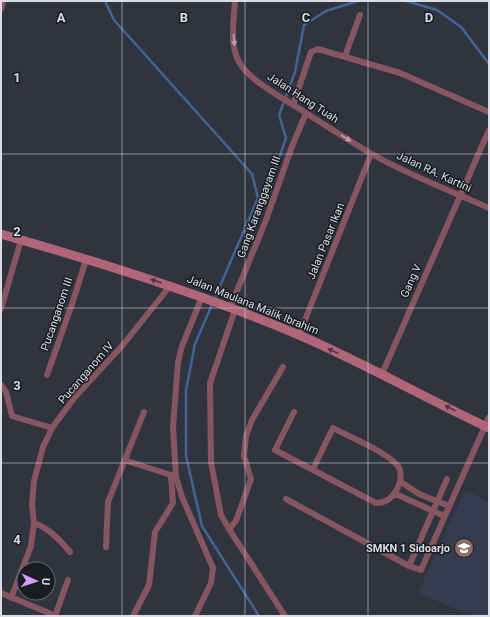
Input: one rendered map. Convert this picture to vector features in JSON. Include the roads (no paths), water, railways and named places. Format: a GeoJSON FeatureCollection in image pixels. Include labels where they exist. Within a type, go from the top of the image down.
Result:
{"type":"FeatureCollection","features":[{"type":"Feature","properties":{"kind":"main road","name":"Jalan Maulana Malik Ibrahim"},"geometry":{"type":"LineString","coordinates":[[1,234],[204,297],[299,335],[382,374],[487,427]]}},
{"type":"Feature","properties":{"kind":"street"},"geometry":{"type":"LineString","coordinates":[[1,9],[3,1]]}},
{"type":"Feature","properties":{"kind":"street","name":"Jalan Hang Tuah"},"geometry":{"type":"LineString","coordinates":[[235,1],[233,25],[237,59],[246,71],[276,96],[371,154]]}},
{"type":"Feature","properties":{"kind":"street"},"geometry":{"type":"LineString","coordinates":[[345,56],[360,16]]}},
{"type":"Feature","properties":{"kind":"street"},"geometry":{"type":"LineString","coordinates":[[291,104],[313,50],[318,49],[400,73],[489,112]]}},
{"type":"Feature","properties":{"kind":"street","name":"Gang Karanggayam III"},"geometry":{"type":"LineString","coordinates":[[285,616],[221,515],[211,462],[209,396],[210,383],[231,309],[306,113]]}},
{"type":"Feature","properties":{"kind":"street","name":"Gang V"},"geometry":{"type":"LineString","coordinates":[[382,374],[489,130]]}},
{"type":"Feature","properties":{"kind":"street","name":"Jalan RA. Kartini"},"geometry":{"type":"LineString","coordinates":[[371,154],[489,208]]}},
{"type":"Feature","properties":{"kind":"street","name":"Jalan Pasar Ikan"},"geometry":{"type":"LineString","coordinates":[[299,335],[371,154]]}},
{"type":"Feature","properties":{"kind":"street"},"geometry":{"type":"LineString","coordinates":[[1,309],[21,240]]}},
{"type":"Feature","properties":{"kind":"street","name":"Pucanganom III"},"geometry":{"type":"LineString","coordinates":[[47,375],[86,260]]}},
{"type":"Feature","properties":{"kind":"street","name":"Pucanganom IV"},"geometry":{"type":"LineString","coordinates":[[11,598],[31,546],[34,523],[32,505],[34,480],[43,447],[52,428],[75,397],[122,346],[170,286]]}},
{"type":"Feature","properties":{"kind":"street"},"geometry":{"type":"LineString","coordinates":[[133,616],[149,585],[155,532],[173,503],[173,428],[178,362],[182,346],[204,297]]}},
{"type":"Feature","properties":{"kind":"street"},"geometry":{"type":"LineString","coordinates":[[229,529],[236,521],[251,478],[244,456],[246,436],[252,420],[283,367]]}},
{"type":"Feature","properties":{"kind":"street"},"geometry":{"type":"LineString","coordinates":[[1,385],[6,392],[12,416],[52,428]]}},
{"type":"Feature","properties":{"kind":"street"},"geometry":{"type":"LineString","coordinates":[[106,547],[108,502],[144,412]]}},
{"type":"Feature","properties":{"kind":"street"},"geometry":{"type":"LineString","coordinates":[[294,412],[275,450],[376,503],[385,501],[394,495],[401,482],[400,470],[389,458],[333,428],[313,469]]}},
{"type":"Feature","properties":{"kind":"street"},"geometry":{"type":"LineString","coordinates":[[286,499],[408,566],[421,570],[444,516],[487,427],[489,416]]}},
{"type":"Feature","properties":{"kind":"street"},"geometry":{"type":"LineString","coordinates":[[124,460],[173,476],[213,568],[211,583],[195,616]]}},
{"type":"Feature","properties":{"kind":"street"},"geometry":{"type":"LineString","coordinates":[[408,566],[447,479]]}},
{"type":"Feature","properties":{"kind":"street"},"geometry":{"type":"LineString","coordinates":[[401,482],[419,494],[449,506]]}},
{"type":"Feature","properties":{"kind":"street"},"geometry":{"type":"LineString","coordinates":[[394,495],[398,495],[444,516]]}},
{"type":"Feature","properties":{"kind":"street"},"geometry":{"type":"LineString","coordinates":[[34,523],[45,527],[58,538],[70,552]]}},
{"type":"Feature","properties":{"kind":"street"},"geometry":{"type":"LineString","coordinates":[[1,594],[56,616],[68,580]]}},
{"type":"Feature","properties":{"kind":"waterway"},"geometry":{"type":"LineString","coordinates":[[105,1],[114,20],[252,174],[258,198],[195,344],[186,390],[186,456],[202,526],[259,616]]}},
{"type":"Feature","properties":{"kind":"waterway"},"geometry":{"type":"LineString","coordinates":[[258,198],[273,176],[286,138],[279,115],[295,72],[304,25],[326,11],[358,1]]}},
{"type":"Feature","properties":{"kind":"waterway"},"geometry":{"type":"LineString","coordinates":[[406,1],[437,10],[461,27],[489,64]]}},
{"type":"Feature","properties":{"kind":"place","name":"SMKN 1 Sidoarjo"},"geometry":{"type":"Point","coordinates":[464,548]}}]}
